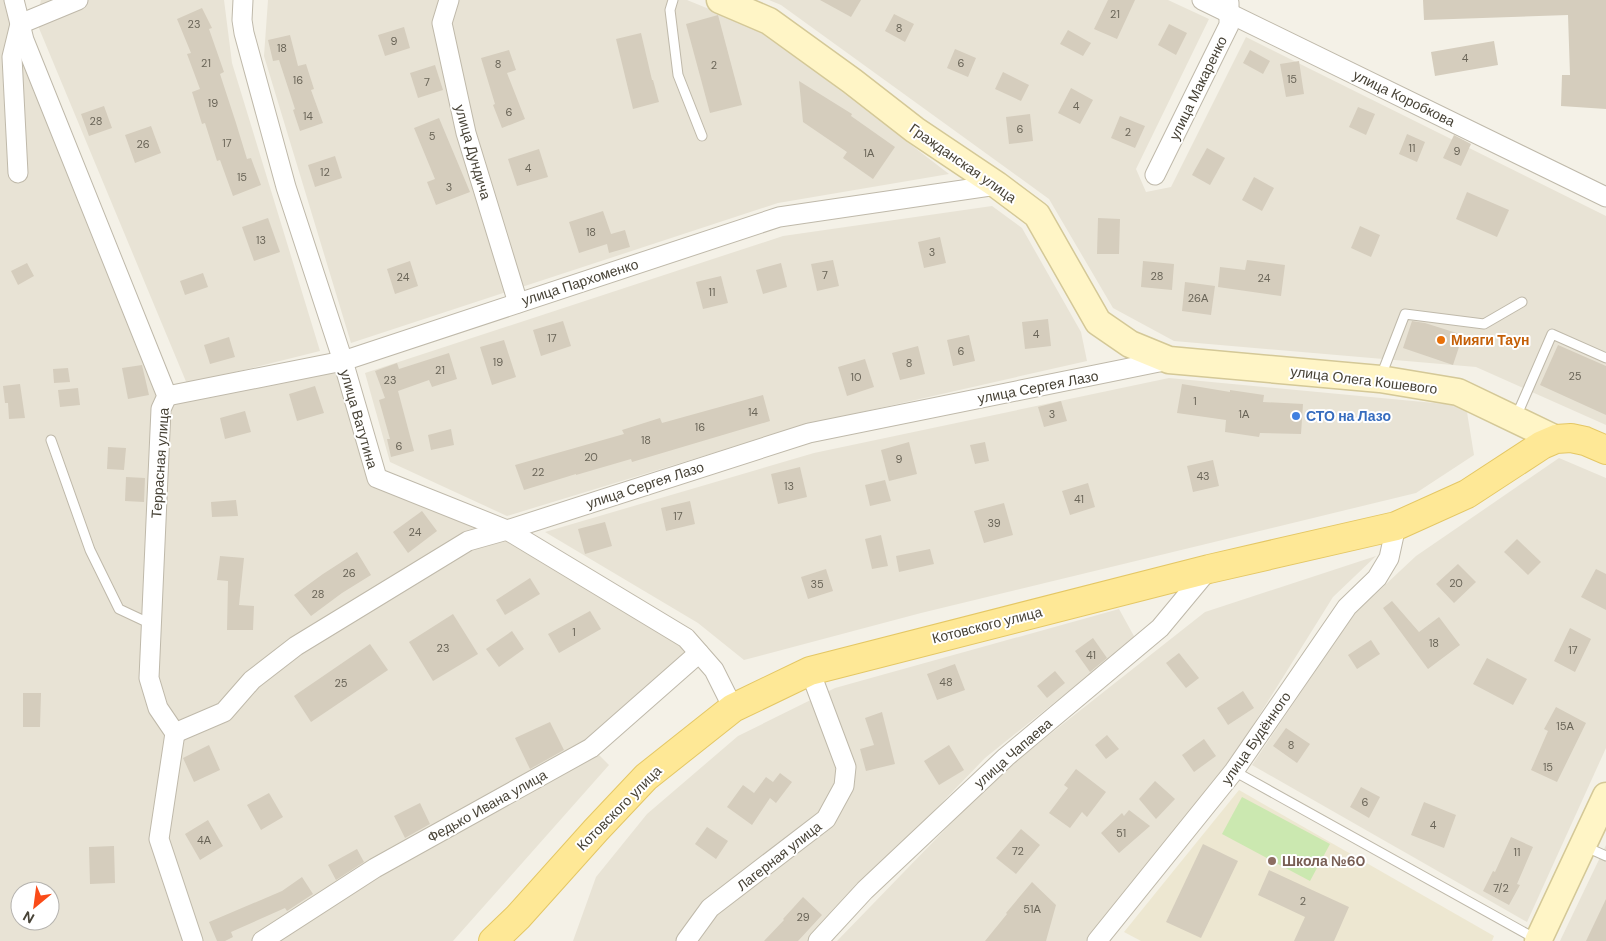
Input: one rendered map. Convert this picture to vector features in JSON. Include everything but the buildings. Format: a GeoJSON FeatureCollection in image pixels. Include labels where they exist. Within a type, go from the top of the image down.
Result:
{"type":"FeatureCollection","features":[{"type":"Feature","properties":{"kind":"main road","name":"улица Олега Кошевого"},"geometry":{"type":"LineString","coordinates":[[1556,439],[1570,438],[1585,441],[1606,450]]}},
{"type":"Feature","properties":{"kind":"main road","name":"Котовского улица"},"geometry":{"type":"LineString","coordinates":[[493,941],[518,918],[646,777],[733,708],[810,672],[1209,569],[1396,526],[1467,494],[1542,445],[1556,439]]}},
{"type":"Feature","properties":{"kind":"street","name":"Террасная улица"},"geometry":{"type":"LineString","coordinates":[[14,0],[24,40],[166,396],[161,409],[149,678],[158,708],[175,733]]}},
{"type":"Feature","properties":{"kind":"street"},"geometry":{"type":"LineString","coordinates":[[18,173],[12,57],[20,24],[78,0]]}},
{"type":"Feature","properties":{"kind":"street","name":"улица Ватутина"},"geometry":{"type":"LineString","coordinates":[[243,0],[242,20],[244,33],[286,187],[343,360],[376,478],[507,530],[686,638],[714,670],[733,708]]}},
{"type":"Feature","properties":{"kind":"street","name":"улица Дундича"},"geometry":{"type":"LineString","coordinates":[[449,0],[442,23],[466,133],[518,303]]}},
{"type":"Feature","properties":{"kind":"street","name":"Гражданская улица"},"geometry":{"type":"LineString","coordinates":[[720,0],[769,21],[852,81],[915,130],[997,185],[1037,215],[1098,322],[1130,344],[1169,360]]}},
{"type":"Feature","properties":{"kind":"street","name":"улица Коробкова"},"geometry":{"type":"LineString","coordinates":[[1202,0],[1230,6],[1606,197]]}},
{"type":"Feature","properties":{"kind":"street","name":"улица Макаренко"},"geometry":{"type":"LineString","coordinates":[[1155,175],[1229,26],[1230,6]]}},
{"type":"Feature","properties":{"kind":"street","name":"улица Пархоменко"},"geometry":{"type":"LineString","coordinates":[[166,396],[343,360],[779,217],[997,185]]}},
{"type":"Feature","properties":{"kind":"street","name":"улица Олега Кошевого"},"geometry":{"type":"LineString","coordinates":[[1169,360],[1380,379],[1458,392],[1556,439]]}},
{"type":"Feature","properties":{"kind":"street","name":"улица Сергея Лазо"},"geometry":{"type":"LineString","coordinates":[[175,733],[224,712],[252,680],[296,646],[468,541],[809,433],[1169,360]]}},
{"type":"Feature","properties":{"kind":"street","name":"улица Будённого"},"geometry":{"type":"LineString","coordinates":[[1097,941],[1234,771],[1347,607],[1376,578],[1389,558],[1396,526]]}},
{"type":"Feature","properties":{"kind":"street","name":"улица Чапаева"},"geometry":{"type":"LineString","coordinates":[[818,941],[865,890],[1006,757],[1160,628],[1209,569]]}},
{"type":"Feature","properties":{"kind":"street","name":"Федько Ивана улица"},"geometry":{"type":"LineString","coordinates":[[262,941],[375,868],[591,748],[699,654]]}},
{"type":"Feature","properties":{"kind":"street","name":"Лагерная улица"},"geometry":{"type":"LineString","coordinates":[[686,941],[710,908],[826,818],[844,786],[846,767],[810,672]]}},
{"type":"Feature","properties":{"kind":"street"},"geometry":{"type":"LineString","coordinates":[[175,733],[159,839],[193,941]]}},
{"type":"Feature","properties":{"kind":"street"},"geometry":{"type":"LineString","coordinates":[[1539,940],[1595,851],[1606,796]]}},
{"type":"Feature","properties":{"kind":"lane"},"geometry":{"type":"LineString","coordinates":[[673,0],[670,10],[678,75],[702,136]]}},
{"type":"Feature","properties":{"kind":"lane"},"geometry":{"type":"LineString","coordinates":[[1380,379],[1405,314],[1484,324],[1522,302]]}},
{"type":"Feature","properties":{"kind":"lane"},"geometry":{"type":"LineString","coordinates":[[1515,420],[1552,334],[1606,358]]}},
{"type":"Feature","properties":{"kind":"lane"},"geometry":{"type":"LineString","coordinates":[[51,440],[90,550],[119,609],[152,624]]}},
{"type":"Feature","properties":{"kind":"lane"},"geometry":{"type":"LineString","coordinates":[[1234,771],[1539,940]]}},
{"type":"Feature","properties":{"kind":"shaded area"},"geometry":{"type":"Polygon","coordinates":[[[0,0],[18,0],[167,396],[343,361],[377,478],[507,530],[699,653],[592,748],[609,765],[453,941],[0,941],[0,0]]]}},
{"type":"Feature","properties":{"kind":"shaded area"},"geometry":{"type":"Polygon","coordinates":[[[41,0],[224,0],[232,63],[320,351],[187,384],[36,21],[41,0]]]}},
{"type":"Feature","properties":{"kind":"shaded area"},"geometry":{"type":"Polygon","coordinates":[[[268,0],[687,0],[763,31],[949,174],[778,203],[351,343],[264,56],[268,0]]]}},
{"type":"Feature","properties":{"kind":"shaded area"},"geometry":{"type":"Polygon","coordinates":[[[769,0],[1168,0],[1209,19],[1136,169],[1146,192],[1171,187],[1246,37],[1606,216],[1606,425],[1476,367],[1174,341],[1113,308],[1049,199],[781,5],[769,0]]]}},
{"type":"Feature","properties":{"kind":"shaded area"},"geometry":{"type":"Polygon","coordinates":[[[992,206],[1022,228],[1081,332],[1087,361],[805,425],[507,516],[390,462],[365,373],[783,236],[992,206]]]}},
{"type":"Feature","properties":{"kind":"shaded area"},"geometry":{"type":"Polygon","coordinates":[[[1169,378],[1466,406],[1474,455],[1416,493],[921,613],[744,660],[698,623],[545,532],[814,453],[1169,378]]]}},
{"type":"Feature","properties":{"kind":"shaded area"},"geometry":{"type":"Polygon","coordinates":[[[1559,458],[1606,478],[1606,748],[1527,922],[1252,765],[1354,614],[1416,556],[1559,458]]]}},
{"type":"Feature","properties":{"kind":"shaded area"},"geometry":{"type":"Polygon","coordinates":[[[1376,556],[1333,597],[1225,770],[1086,941],[837,941],[997,776],[1205,612],[1376,556]]]}},
{"type":"Feature","properties":{"kind":"shaded area"},"geometry":{"type":"Polygon","coordinates":[[[1119,609],[1135,638],[985,758],[808,941],[573,941],[596,877],[647,814],[738,736],[835,688],[1119,609]]]}},
{"type":"Feature","properties":{"kind":"shaded area","name":"Школа №60"},"geometry":{"type":"Polygon","coordinates":[[[1239,790],[1494,936],[1492,941],[1141,941],[1124,932],[1239,790]]]}},
{"type":"Feature","properties":{"kind":"shaded area"},"geometry":{"type":"Polygon","coordinates":[[[1606,845],[1606,941],[1560,941],[1606,845]]]}},
{"type":"Feature","properties":{"kind":"green space"},"geometry":{"type":"Polygon","coordinates":[[[1242,797],[1330,844],[1310,881],[1222,834],[1242,797]]]}},
{"type":"Feature","properties":{"kind":"place","name":"Мияги Таун"},"geometry":{"type":"Point","coordinates":[1441,340]}},
{"type":"Feature","properties":{"kind":"place","name":"СТО на Лазо"},"geometry":{"type":"Point","coordinates":[1296,416]}},
{"type":"Feature","properties":{"kind":"place","name":"Школа №60"},"geometry":{"type":"Point","coordinates":[1272,861]}}]}
